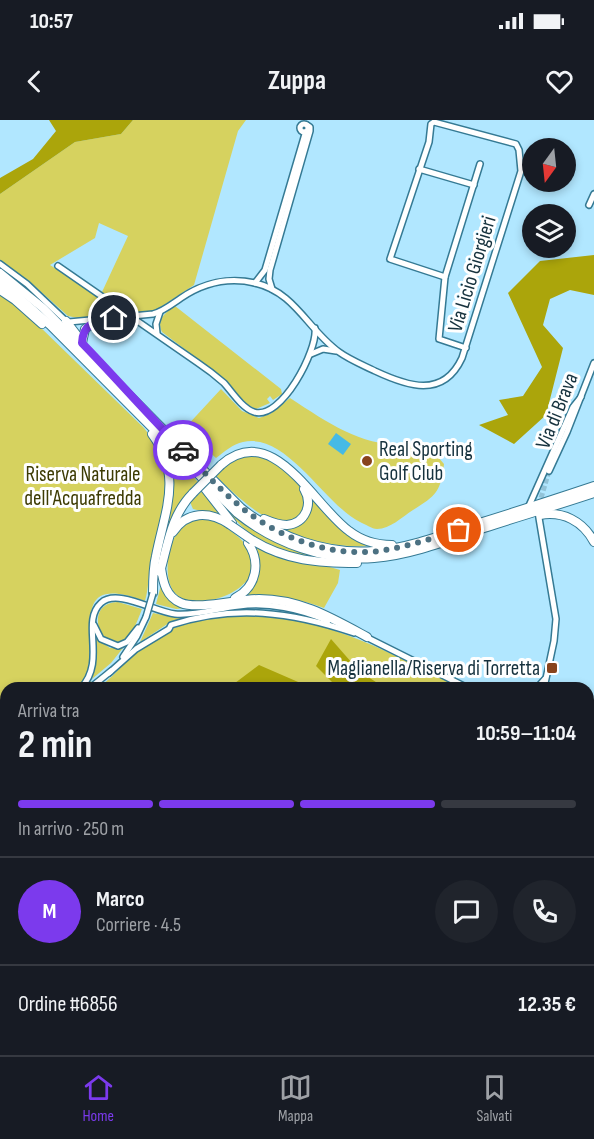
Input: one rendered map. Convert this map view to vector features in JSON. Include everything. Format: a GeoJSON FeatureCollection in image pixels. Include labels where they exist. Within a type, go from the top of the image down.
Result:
{"type":"FeatureCollection","features":[{"type":"Feature","properties":{"kind":"highway"},"geometry":{"type":"LineString","coordinates":[[0,273],[43,309],[241,507],[285,535],[330,548],[374,551],[417,542],[566,495],[594,483]]}},
{"type":"Feature","properties":{"kind":"highway"},"geometry":{"type":"LineString","coordinates":[[0,281],[30,306],[237,513],[259,529],[283,541],[312,551],[348,557],[375,558],[407,552]]}},
{"type":"Feature","properties":{"kind":"highway"},"geometry":{"type":"LineString","coordinates":[[0,290],[73,349]]}},
{"type":"Feature","properties":{"kind":"highway"},"geometry":{"type":"LineString","coordinates":[[82,343],[85,328],[98,320]]}},
{"type":"Feature","properties":{"kind":"highway"},"geometry":{"type":"LineString","coordinates":[[66,321],[82,343],[143,410]]}},
{"type":"Feature","properties":{"kind":"highway"},"geometry":{"type":"LineString","coordinates":[[118,394],[157,441],[165,455],[170,474],[170,495],[156,556],[153,593]]}},
{"type":"Feature","properties":{"kind":"highway"},"geometry":{"type":"LineString","coordinates":[[153,593],[176,516],[191,495],[221,465],[238,454],[261,453],[280,462],[342,526],[367,541],[381,545],[417,542]]}},
{"type":"Feature","properties":{"kind":"highway"},"geometry":{"type":"LineString","coordinates":[[184,461],[231,524],[250,541],[278,554],[324,561],[378,561],[594,494]]}},
{"type":"Feature","properties":{"kind":"highway"},"geometry":{"type":"LineString","coordinates":[[241,507],[273,523],[287,525],[296,522],[304,515],[309,502],[308,495],[298,480]]}},
{"type":"Feature","properties":{"kind":"highway"},"geometry":{"type":"LineString","coordinates":[[191,495],[188,505],[196,515]]}},
{"type":"Feature","properties":{"kind":"highway"},"geometry":{"type":"LineString","coordinates":[[489,527],[542,514],[557,514],[579,523],[594,542]]}},
{"type":"Feature","properties":{"kind":"highway"},"geometry":{"type":"LineString","coordinates":[[166,544],[180,522],[196,515],[213,517],[231,524]]}},
{"type":"Feature","properties":{"kind":"highway"},"geometry":{"type":"LineString","coordinates":[[231,600],[245,591],[255,576],[255,556],[250,541]]}},
{"type":"Feature","properties":{"kind":"highway"},"geometry":{"type":"LineString","coordinates":[[161,568],[162,579],[168,594],[179,602],[194,605],[231,600],[273,600],[306,606],[367,638]]}},
{"type":"Feature","properties":{"kind":"street","name":"Via Licio Giorgieri"},"geometry":{"type":"LineString","coordinates":[[66,321],[150,315],[160,312],[192,290],[202,286],[233,280],[255,283],[272,289],[293,303],[338,351],[387,377],[406,384],[422,387],[439,382],[451,374],[460,363],[466,348],[517,187],[520,171],[519,150],[513,142],[433,122],[429,142],[419,169]]}},
{"type":"Feature","properties":{"kind":"street"},"geometry":{"type":"LineString","coordinates":[[255,283],[264,274],[270,260],[310,129],[307,125],[301,155]]}},
{"type":"Feature","properties":{"kind":"street"},"geometry":{"type":"LineString","coordinates":[[466,348],[439,339],[445,277],[480,164]]}},
{"type":"Feature","properties":{"kind":"street"},"geometry":{"type":"LineString","coordinates":[[445,277],[390,259],[419,169],[474,185]]}},
{"type":"Feature","properties":{"kind":"street"},"geometry":{"type":"LineString","coordinates":[[589,205],[594,194]]}},
{"type":"Feature","properties":{"kind":"street"},"geometry":{"type":"LineString","coordinates":[[270,260],[269,276],[272,289]]}},
{"type":"Feature","properties":{"kind":"street"},"geometry":{"type":"LineString","coordinates":[[0,264],[27,284],[66,321]]}},
{"type":"Feature","properties":{"kind":"street"},"geometry":{"type":"LineString","coordinates":[[58,266],[207,369],[245,406],[258,413],[266,411],[284,398],[310,354],[315,340],[315,328]]}},
{"type":"Feature","properties":{"kind":"street"},"geometry":{"type":"LineString","coordinates":[[158,334],[156,322],[160,312]]}},
{"type":"Feature","properties":{"kind":"street"},"geometry":{"type":"LineString","coordinates":[[310,354],[323,349],[338,351]]}},
{"type":"Feature","properties":{"kind":"street","name":"Via di Brava"},"geometry":{"type":"LineString","coordinates":[[549,471],[594,363]]}},
{"type":"Feature","properties":{"kind":"street"},"geometry":{"type":"LineString","coordinates":[[528,507],[573,407],[581,397]]}},
{"type":"Feature","properties":{"kind":"street"},"geometry":{"type":"LineString","coordinates":[[539,519],[556,615],[555,635],[545,682]]}},
{"type":"Feature","properties":{"kind":"street"},"geometry":{"type":"LineString","coordinates":[[109,673],[133,644],[146,617],[153,593]]}},
{"type":"Feature","properties":{"kind":"street"},"geometry":{"type":"LineString","coordinates":[[146,617],[129,639],[118,646],[106,643],[99,637],[94,626],[94,615],[102,602],[113,597],[180,614],[241,605],[267,605],[312,614],[367,638],[456,682]]}},
{"type":"Feature","properties":{"kind":"street"},"geometry":{"type":"LineString","coordinates":[[98,682],[136,649],[169,629],[171,625],[218,614],[245,612],[284,614],[317,621],[367,638]]}},
{"type":"Feature","properties":{"kind":"street"},"geometry":{"type":"LineString","coordinates":[[86,682],[90,677],[94,663],[94,615]]}},
{"type":"Feature","properties":{"kind":"street"},"geometry":{"type":"LineString","coordinates":[[542,682],[546,678]]}},
{"type":"Feature","properties":{"kind":"green space"},"geometry":{"type":"Polygon","coordinates":[[[133,120],[246,120],[238,131],[194,285],[151,312],[141,313],[129,309],[102,292],[128,236],[99,223],[95,238],[50,265],[124,313],[78,318],[68,316],[29,281],[0,260],[0,194],[75,142],[121,134],[133,120]]]}},
{"type":"Feature","properties":{"kind":"green space","name":"Riserva Naturale dell'Acquafredda"},"geometry":{"type":"Polygon","coordinates":[[[0,288],[144,428],[156,445],[163,461],[166,492],[151,560],[145,601],[120,594],[104,595],[95,602],[91,613],[89,662],[85,678],[92,682],[0,682],[0,288]]]}},
{"type":"Feature","properties":{"kind":"green space"},"geometry":{"type":"Polygon","coordinates":[[[175,306],[281,389],[282,394],[273,400],[270,396],[267,399],[270,403],[256,409],[248,405],[219,375],[162,332],[161,320],[175,306]]]}},
{"type":"Feature","properties":{"kind":"green space","name":"Real Sporting Golf Club"},"geometry":{"type":"Polygon","coordinates":[[[221,389],[242,411],[259,418],[270,414],[290,398],[338,428],[370,441],[406,445],[426,443],[444,464],[439,487],[427,501],[396,522],[387,527],[375,529],[346,513],[290,458],[275,448],[259,442],[243,442],[232,446],[216,458],[184,429],[221,389]]]}},
{"type":"Feature","properties":{"kind":"green space"},"geometry":{"type":"Polygon","coordinates":[[[165,446],[198,482],[174,512],[163,540],[174,490],[171,462],[165,446]]]}},
{"type":"Feature","properties":{"kind":"green space"},"geometry":{"type":"Polygon","coordinates":[[[254,456],[268,460],[294,478],[303,492],[306,505],[299,517],[289,522],[279,522],[267,517],[243,501],[216,476],[233,462],[243,457],[254,456]]]}},
{"type":"Feature","properties":{"kind":"green space"},"geometry":{"type":"Polygon","coordinates":[[[202,491],[222,516],[193,509],[190,502],[202,491]]]}},
{"type":"Feature","properties":{"kind":"green space"},"geometry":{"type":"Polygon","coordinates":[[[313,501],[343,531],[370,546],[325,543],[282,528],[301,524],[313,501]]]}},
{"type":"Feature","properties":{"kind":"green space"},"geometry":{"type":"Polygon","coordinates":[[[223,506],[267,536],[316,557],[288,553],[264,543],[243,527],[223,506]]]}},
{"type":"Feature","properties":{"kind":"green space"},"geometry":{"type":"Polygon","coordinates":[[[198,519],[218,523],[236,535],[250,552],[253,567],[247,581],[234,591],[218,598],[201,601],[185,599],[174,592],[168,578],[169,552],[175,537],[185,525],[198,519]]]}},
{"type":"Feature","properties":{"kind":"green space"},"geometry":{"type":"Polygon","coordinates":[[[255,545],[340,570],[338,583],[324,608],[285,598],[245,596],[259,572],[260,565],[255,545]]]}},
{"type":"Feature","properties":{"kind":"green space"},"geometry":{"type":"Polygon","coordinates":[[[161,585],[188,608],[176,609],[156,604],[161,585]]]}},
{"type":"Feature","properties":{"kind":"green space"},"geometry":{"type":"Polygon","coordinates":[[[118,602],[142,609],[129,637],[122,642],[114,643],[102,634],[98,617],[107,604],[118,602]]]}},
{"type":"Feature","properties":{"kind":"green space"},"geometry":{"type":"Polygon","coordinates":[[[153,613],[172,617],[190,617],[172,621],[140,642],[153,613]]]}},
{"type":"Feature","properties":{"kind":"green space","name":"Riserva Naturale dell'Acquafredda"},"geometry":{"type":"Polygon","coordinates":[[[248,615],[312,624],[373,645],[449,682],[105,682],[153,638],[162,633],[194,622],[248,615]]]}},
{"type":"Feature","properties":{"kind":"green space"},"geometry":{"type":"Polygon","coordinates":[[[97,639],[110,648],[123,648],[111,663],[92,679],[96,662],[95,640],[97,639]]]}},
{"type":"Feature","properties":{"kind":"shaded area"},"geometry":{"type":"Polygon","coordinates":[[[49,120],[133,120],[121,134],[75,142],[0,194],[0,178],[33,159],[56,131],[49,120]]]}},
{"type":"Feature","properties":{"kind":"shaded area"},"geometry":{"type":"Polygon","coordinates":[[[594,255],[594,295],[570,290],[550,299],[543,325],[563,348],[546,415],[514,444],[479,425],[508,415],[499,400],[523,396],[542,367],[508,293],[540,261],[594,255]]]}},
{"type":"Feature","properties":{"kind":"shaded area"},"geometry":{"type":"Polygon","coordinates":[[[331,639],[359,671],[376,682],[332,682],[316,666],[331,639]]]}},
{"type":"Feature","properties":{"kind":"shaded area"},"geometry":{"type":"Polygon","coordinates":[[[259,665],[298,682],[236,682],[259,665]]]}},
{"type":"Feature","properties":{"kind":"water"},"geometry":{"type":"Polygon","coordinates":[[[336,433],[351,444],[343,455],[328,444],[336,433]]]}},
{"type":"Feature","properties":{"kind":"tunnel"},"geometry":{"type":"LineString","coordinates":[[539,505],[549,471]]}},
{"type":"Feature","properties":{"kind":"way so far"},"geometry":{"type":"LineString","coordinates":[[183,450],[246,512],[285,535],[308,543],[356,552],[374,551],[410,544],[459,530]]}},
{"type":"Feature","properties":{"kind":"place","name":"Real Sporting Golf Club"},"geometry":{"type":"Point","coordinates":[367,461]}},
{"type":"Feature","properties":{"kind":"place","name":"Maglianella/Riserva di Torretta"},"geometry":{"type":"Point","coordinates":[552,668]}},
{"type":"Feature","properties":{"kind":"route"},"geometry":{"type":"LineString","coordinates":[[114,318],[98,320],[89,325],[84,330],[82,343],[183,450]]}}]}
